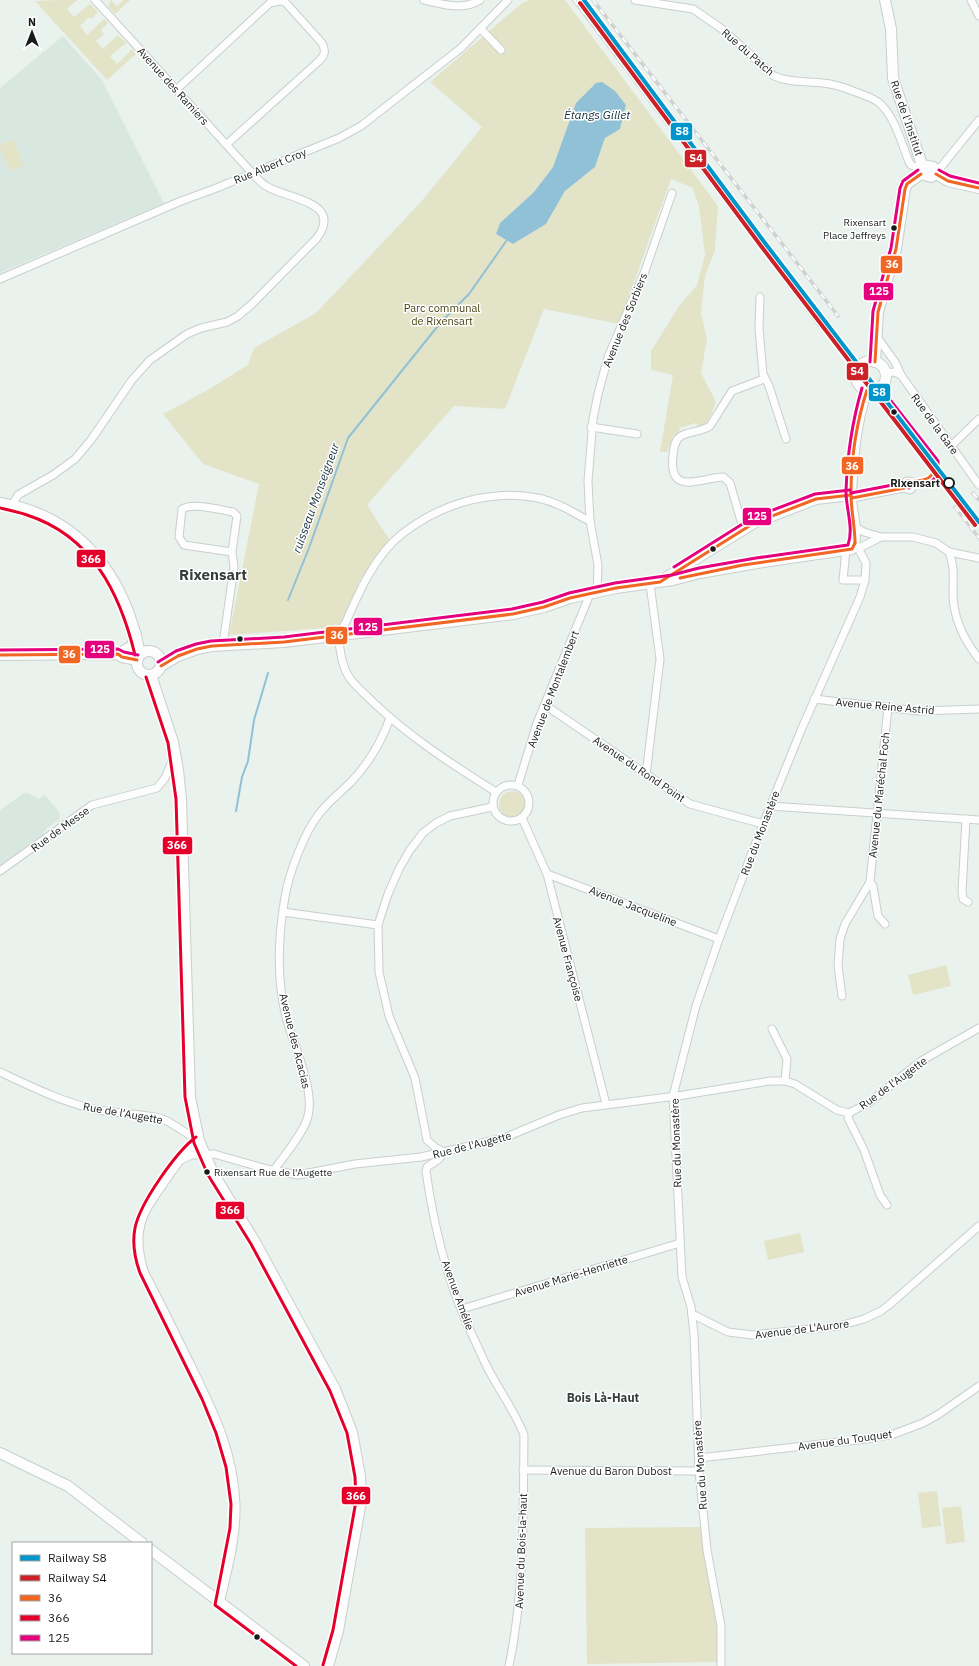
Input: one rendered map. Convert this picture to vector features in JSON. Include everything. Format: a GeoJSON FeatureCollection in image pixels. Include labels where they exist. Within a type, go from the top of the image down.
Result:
{"type":"FeatureCollection","features":[{"type":"Feature","properties":{"kind":"street","name":"Avenue des Ramiers"},"geometry":{"type":"LineString","coordinates":[[12,505],[18,495],[52,475],[75,459],[93,437],[132,380],[150,360],[191,331],[227,322],[238,316],[262,295],[321,232],[324,225],[322,212],[316,207],[308,202],[265,186],[95,0]]}},
{"type":"Feature","properties":{"kind":"street"},"geometry":{"type":"LineString","coordinates":[[424,0],[453,6],[464,6],[474,4],[480,0]]}},
{"type":"Feature","properties":{"kind":"street","name":"Rue Albert Croy"},"geometry":{"type":"LineString","coordinates":[[0,279],[181,201],[339,138],[361,126],[461,48],[508,0]]}},
{"type":"Feature","properties":{"kind":"street","name":"Rue du Patch"},"geometry":{"type":"LineString","coordinates":[[635,0],[693,9],[722,29],[774,76],[783,80],[837,85],[863,94],[879,102],[888,113],[909,162],[911,165],[921,169]]}},
{"type":"Feature","properties":{"kind":"street","name":"Rue de l'Institut"},"geometry":{"type":"LineString","coordinates":[[885,0],[891,29],[893,78],[921,169]]}},
{"type":"Feature","properties":{"kind":"street"},"geometry":{"type":"LineString","coordinates":[[972,0],[979,16]]}},
{"type":"Feature","properties":{"kind":"street"},"geometry":{"type":"LineString","coordinates":[[176,90],[270,3],[276,1],[285,2],[322,42],[325,49],[324,55],[227,144]]}},
{"type":"Feature","properties":{"kind":"street"},"geometry":{"type":"LineString","coordinates":[[481,29],[501,50]]}},
{"type":"Feature","properties":{"kind":"street"},"geometry":{"type":"LineString","coordinates":[[936,172],[979,120]]}},
{"type":"Feature","properties":{"kind":"street"},"geometry":{"type":"LineString","coordinates":[[875,362],[878,312],[896,249],[907,184],[921,169],[929,165],[948,181],[979,188]]}},
{"type":"Feature","properties":{"kind":"street","name":"Avenue des Sorbiers"},"geometry":{"type":"LineString","coordinates":[[594,593],[598,565],[590,521],[588,481],[591,427],[608,357],[645,271],[672,193]]}},
{"type":"Feature","properties":{"kind":"street"},"geometry":{"type":"LineString","coordinates":[[760,297],[760,350],[764,379],[769,386],[786,439]]}},
{"type":"Feature","properties":{"kind":"street","name":"Rue de la Gare"},"geometry":{"type":"LineString","coordinates":[[877,337],[895,362],[901,375],[979,485]]}},
{"type":"Feature","properties":{"kind":"street"},"geometry":{"type":"LineString","coordinates":[[875,362],[881,366],[886,373],[884,382],[880,387],[871,391],[862,388],[858,383],[856,373],[862,364],[875,362]]}},
{"type":"Feature","properties":{"kind":"street"},"geometry":{"type":"LineString","coordinates":[[886,373],[894,372],[901,375]]}},
{"type":"Feature","properties":{"kind":"street"},"geometry":{"type":"LineString","coordinates":[[745,529],[741,521],[730,483],[723,477],[694,483],[679,479],[673,471],[673,457],[677,440],[681,436],[706,429],[710,426],[732,391],[764,379]]}},
{"type":"Feature","properties":{"kind":"street"},"geometry":{"type":"LineString","coordinates":[[846,550],[843,580],[866,580],[866,563],[857,545],[851,496],[855,433],[867,390]]}},
{"type":"Feature","properties":{"kind":"street"},"geometry":{"type":"LineString","coordinates":[[951,446],[979,419]]}},
{"type":"Feature","properties":{"kind":"street"},"geometry":{"type":"LineString","coordinates":[[591,427],[637,434]]}},
{"type":"Feature","properties":{"kind":"street"},"geometry":{"type":"LineString","coordinates":[[655,583],[745,529],[771,516],[816,499],[851,496],[904,488]]}},
{"type":"Feature","properties":{"kind":"street"},"geometry":{"type":"LineString","coordinates":[[496,792],[441,758],[390,718],[349,677],[344,665],[339,635],[367,579],[382,555],[401,535],[434,513],[454,505],[474,500],[496,496],[515,495],[531,496],[547,500],[590,521]]}},
{"type":"Feature","properties":{"kind":"street"},"geometry":{"type":"LineString","coordinates":[[0,503],[36,512],[58,523],[80,539],[96,555],[110,573],[121,592],[136,634],[139,657],[137,666],[142,673],[151,675],[156,674],[161,666],[178,656],[197,649],[223,644],[284,642],[513,614],[594,593],[673,580],[700,573],[852,549],[857,545],[881,537]]}},
{"type":"Feature","properties":{"kind":"street"},"geometry":{"type":"LineString","coordinates":[[223,644],[234,567],[232,552],[237,516],[233,512],[194,506],[187,506],[182,509],[179,537],[184,545],[232,552]]}},
{"type":"Feature","properties":{"kind":"street"},"geometry":{"type":"LineString","coordinates":[[855,527],[864,532],[881,537],[919,538],[936,544],[949,552],[979,558]]}},
{"type":"Feature","properties":{"kind":"street"},"geometry":{"type":"LineString","coordinates":[[949,552],[954,566],[953,600],[956,616],[968,643],[979,659]]}},
{"type":"Feature","properties":{"kind":"street"},"geometry":{"type":"LineString","coordinates":[[696,559],[696,568],[700,573]]}},
{"type":"Feature","properties":{"kind":"street","name":"Rue du Monastère"},"geometry":{"type":"LineString","coordinates":[[721,1666],[721,1626],[707,1550],[699,1471],[700,1458],[692,1314],[682,1277],[673,1096],[696,1006],[719,939],[770,806],[814,699],[860,597],[866,580]]}},
{"type":"Feature","properties":{"kind":"street"},"geometry":{"type":"LineString","coordinates":[[646,775],[660,659],[655,583]]}},
{"type":"Feature","properties":{"kind":"street","name":"Avenue de Montalembert"},"geometry":{"type":"LineString","coordinates":[[518,785],[537,723],[594,593]]}},
{"type":"Feature","properties":{"kind":"street"},"geometry":{"type":"LineString","coordinates":[[0,655],[118,654],[132,646],[136,634]]}},
{"type":"Feature","properties":{"kind":"street"},"geometry":{"type":"LineString","coordinates":[[118,654],[122,657],[139,657],[145,651],[150,650],[159,656],[161,666]]}},
{"type":"Feature","properties":{"kind":"street"},"geometry":{"type":"LineString","coordinates":[[151,675],[175,754],[180,800],[190,1097],[199,1141],[204,1155],[219,1184],[255,1242],[336,1389],[352,1432],[360,1476],[361,1501],[339,1624],[328,1666]]}},
{"type":"Feature","properties":{"kind":"street","name":"Avenue Reine Astrid"},"geometry":{"type":"LineString","coordinates":[[814,699],[919,711],[979,709]]}},
{"type":"Feature","properties":{"kind":"street","name":"Avenue du Rond Point"},"geometry":{"type":"LineString","coordinates":[[545,706],[690,804],[763,824]]}},
{"type":"Feature","properties":{"kind":"street","name":"Avenue du Maréchal Foch"},"geometry":{"type":"LineString","coordinates":[[842,996],[838,966],[840,939],[845,924],[870,882],[888,707]]}},
{"type":"Feature","properties":{"kind":"street","name":"Avenue des Acacias"},"geometry":{"type":"LineString","coordinates":[[274,1170],[308,1118],[310,1105],[308,1088],[282,997],[279,968],[279,940],[285,895],[305,837],[324,807],[350,782],[372,756],[390,718]]}},
{"type":"Feature","properties":{"kind":"street","name":"Rue de Messe"},"geometry":{"type":"LineString","coordinates":[[0,871],[92,805],[157,788],[165,778],[175,754]]}},
{"type":"Feature","properties":{"kind":"street"},"geometry":{"type":"LineString","coordinates":[[518,785],[523,788],[529,797],[528,811],[518,820],[504,820],[499,817],[492,807],[494,796],[496,792],[505,786],[518,785]]}},
{"type":"Feature","properties":{"kind":"street"},"geometry":{"type":"LineString","coordinates":[[770,806],[979,820]]}},
{"type":"Feature","properties":{"kind":"street"},"geometry":{"type":"LineString","coordinates":[[444,1152],[436,1148],[427,1140],[415,1078],[392,1026],[387,1010],[379,972],[378,925],[388,894],[399,869],[410,850],[423,833],[436,823],[450,816],[492,807]]}},
{"type":"Feature","properties":{"kind":"street","name":"Avenue Françoise"},"geometry":{"type":"LineString","coordinates":[[522,818],[547,874],[606,1104]]}},
{"type":"Feature","properties":{"kind":"street"},"geometry":{"type":"LineString","coordinates":[[966,819],[962,897],[968,902]]}},
{"type":"Feature","properties":{"kind":"street","name":"Avenue Jacqueline"},"geometry":{"type":"LineString","coordinates":[[547,874],[719,939]]}},
{"type":"Feature","properties":{"kind":"street","name":"Avenue du Maréchal Foch"},"geometry":{"type":"LineString","coordinates":[[870,882],[873,886],[878,916],[885,924]]}},
{"type":"Feature","properties":{"kind":"street"},"geometry":{"type":"LineString","coordinates":[[282,912],[378,925]]}},
{"type":"Feature","properties":{"kind":"street","name":"Rue de l'Augette"},"geometry":{"type":"LineString","coordinates":[[181,1160],[192,1155],[214,1154],[267,1169],[298,1175],[355,1164],[421,1157],[504,1138],[559,1115],[582,1108],[770,1081],[785,1081],[804,1088],[837,1110],[849,1113],[870,1102],[921,1061],[979,1028]]}},
{"type":"Feature","properties":{"kind":"street"},"geometry":{"type":"LineString","coordinates":[[772,1029],[787,1059],[785,1081]]}},
{"type":"Feature","properties":{"kind":"street","name":"Rue de l'Augette"},"geometry":{"type":"LineString","coordinates":[[0,1072],[43,1092],[77,1105],[99,1110],[160,1118],[199,1141]]}},
{"type":"Feature","properties":{"kind":"street","name":"Rue de l'Augette"},"geometry":{"type":"LineString","coordinates":[[849,1113],[848,1118],[864,1150],[880,1195],[887,1205]]}},
{"type":"Feature","properties":{"kind":"street"},"geometry":{"type":"LineString","coordinates":[[199,1141],[186,1151],[149,1204],[142,1218],[138,1240],[139,1253],[144,1271],[217,1419],[230,1457],[234,1483],[236,1521],[231,1554],[220,1603]]}},
{"type":"Feature","properties":{"kind":"street","name":"Avenue Amélie"},"geometry":{"type":"LineString","coordinates":[[444,1152],[439,1159],[427,1167],[426,1171],[435,1220],[452,1282],[475,1342],[524,1435]]}},
{"type":"Feature","properties":{"kind":"street","name":"Avenue de L'Aurore"},"geometry":{"type":"LineString","coordinates":[[692,1314],[728,1332],[744,1335],[823,1328],[864,1319],[881,1311],[889,1305],[979,1226]]}},
{"type":"Feature","properties":{"kind":"street","name":"Avenue Marie-Henriette"},"geometry":{"type":"LineString","coordinates":[[462,1310],[680,1243]]}},
{"type":"Feature","properties":{"kind":"street","name":"Avenue du Touquet"},"geometry":{"type":"LineString","coordinates":[[700,1458],[866,1439],[898,1433],[923,1423],[939,1414],[979,1386]]}},
{"type":"Feature","properties":{"kind":"street","name":"Avenue du Bois-la-haut"},"geometry":{"type":"LineString","coordinates":[[509,1666],[520,1598],[524,1435]]}},
{"type":"Feature","properties":{"kind":"street"},"geometry":{"type":"LineString","coordinates":[[0,1453],[68,1486],[141,1542]]}},
{"type":"Feature","properties":{"kind":"street","name":"Avenue du Baron Dubost"},"geometry":{"type":"LineString","coordinates":[[523,1470],[699,1471]]}},
{"type":"Feature","properties":{"kind":"street"},"geometry":{"type":"LineString","coordinates":[[152,1551],[304,1666]]}},
{"type":"Feature","properties":{"kind":"shaded area"},"geometry":{"type":"Polygon","coordinates":[[[63,36],[102,80],[164,203],[0,273],[0,88],[63,36]]]}},
{"type":"Feature","properties":{"kind":"shaded area"},"geometry":{"type":"Polygon","coordinates":[[[24,793],[28,793],[39,799],[45,795],[59,812],[60,819],[46,829],[40,839],[0,868],[0,810],[24,793]]]}},
{"type":"Feature","properties":{"kind":"green space"},"geometry":{"type":"Polygon","coordinates":[[[77,0],[67,9],[74,17],[90,4],[98,12],[91,19],[89,17],[80,26],[87,35],[104,19],[108,23],[101,30],[104,34],[96,41],[103,49],[118,35],[126,43],[110,56],[117,64],[132,49],[136,54],[107,80],[35,1],[77,0]]]}},
{"type":"Feature","properties":{"kind":"green space"},"geometry":{"type":"Polygon","coordinates":[[[111,0],[117,6],[123,0],[130,0],[115,14],[108,6],[111,0]]]}},
{"type":"Feature","properties":{"kind":"green space","name":"Parc communal de Rixensart"},"geometry":{"type":"Polygon","coordinates":[[[529,0],[565,0],[718,206],[715,250],[705,276],[701,313],[707,339],[701,373],[716,402],[711,414],[708,420],[698,428],[696,423],[679,428],[680,433],[673,436],[667,452],[660,452],[673,375],[651,370],[651,351],[679,306],[697,285],[705,255],[699,207],[693,188],[671,179],[619,324],[544,309],[505,409],[454,406],[367,505],[389,539],[360,580],[339,627],[229,635],[259,484],[203,464],[163,414],[206,391],[248,365],[254,348],[316,313],[420,203],[482,127],[430,82],[522,3],[529,0]],[[626,105],[553,167],[534,192],[500,223],[496,234],[513,244],[546,224],[565,191],[595,167],[605,138],[620,129],[626,105]]]}},
{"type":"Feature","properties":{"kind":"green space"},"geometry":{"type":"Polygon","coordinates":[[[13,139],[24,165],[10,171],[0,148],[0,144],[13,139]]]}},
{"type":"Feature","properties":{"kind":"green space"},"geometry":{"type":"Polygon","coordinates":[[[512,791],[521,795],[525,804],[521,813],[512,817],[503,813],[499,804],[503,795],[512,791]]]}},
{"type":"Feature","properties":{"kind":"green space"},"geometry":{"type":"Polygon","coordinates":[[[946,965],[951,986],[913,995],[908,975],[946,965]]]}},
{"type":"Feature","properties":{"kind":"green space"},"geometry":{"type":"Polygon","coordinates":[[[800,1233],[804,1252],[768,1260],[764,1241],[800,1233]]]}},
{"type":"Feature","properties":{"kind":"green space"},"geometry":{"type":"Polygon","coordinates":[[[937,1491],[941,1526],[922,1528],[918,1493],[937,1491]]]}},
{"type":"Feature","properties":{"kind":"green space"},"geometry":{"type":"Polygon","coordinates":[[[961,1506],[965,1542],[946,1544],[942,1508],[961,1506]]]}},
{"type":"Feature","properties":{"kind":"green space"},"geometry":{"type":"Polygon","coordinates":[[[701,1527],[718,1630],[719,1662],[587,1664],[585,1528],[701,1527]]]}},
{"type":"Feature","properties":{"kind":"water","name":"Étangs Gillet"},"geometry":{"type":"Polygon","coordinates":[[[602,82],[615,91],[626,105],[620,129],[605,138],[595,167],[565,191],[546,224],[513,244],[496,234],[500,223],[534,192],[553,167],[576,103],[596,83],[602,82]]]}},
{"type":"Feature","properties":{"kind":"waterway","name":"ruisseau Monseigneur"},"geometry":{"type":"LineString","coordinates":[[288,600],[309,548],[348,438],[441,322],[469,294],[507,240]]}},
{"type":"Feature","properties":{"kind":"waterway","name":"ruisseau Monseigneur"},"geometry":{"type":"LineString","coordinates":[[236,811],[242,777],[248,761],[254,720],[268,673]]}},
{"type":"Feature","properties":{"kind":"railway"},"geometry":{"type":"LineString","coordinates":[[574,0],[821,328]]}},
{"type":"Feature","properties":{"kind":"railway"},"geometry":{"type":"LineString","coordinates":[[593,0],[838,316]]}},
{"type":"Feature","properties":{"kind":"railway"},"geometry":{"type":"LineString","coordinates":[[973,493],[979,500]]}},
{"type":"Feature","properties":{"kind":"railway"},"geometry":{"type":"LineString","coordinates":[[955,507],[979,538]]}},
{"type":"Feature","properties":{"kind":"rail line","name":"S8"},"geometry":{"type":"LineString","coordinates":[[584,0],[765,243],[979,522]]}},
{"type":"Feature","properties":{"kind":"rail line","name":"S4"},"geometry":{"type":"LineString","coordinates":[[580,3],[761,246],[975,525]]}},
{"type":"Feature","properties":{"kind":"transit line","name":"125"},"geometry":{"type":"LineString","coordinates":[[870,362],[873,311],[891,248],[900,188],[903,181],[918,170]]}},
{"type":"Feature","properties":{"kind":"transit line","name":"125"},"geometry":{"type":"LineString","coordinates":[[939,170],[950,176],[979,183]]}},
{"type":"Feature","properties":{"kind":"transit line","name":"36"},"geometry":{"type":"LineString","coordinates":[[875,362],[878,312],[896,249],[905,189],[907,184],[921,174]]}},
{"type":"Feature","properties":{"kind":"transit line","name":"36"},"geometry":{"type":"LineString","coordinates":[[936,174],[948,181],[979,188]]}},
{"type":"Feature","properties":{"kind":"transit line","name":"125"},"geometry":{"type":"LineString","coordinates":[[880,387],[938,461],[937,474],[931,482],[922,485],[909,486],[909,488]]}},
{"type":"Feature","properties":{"kind":"transit line","name":"125"},"geometry":{"type":"LineString","coordinates":[[158,662],[176,651],[196,644],[211,641],[284,637],[512,609],[543,602],[569,593],[615,583],[672,575],[699,568],[756,558],[848,545],[850,539],[850,525],[846,498],[848,466],[853,427],[862,388]]}},
{"type":"Feature","properties":{"kind":"transit line","name":"36"},"geometry":{"type":"LineString","coordinates":[[855,543],[851,500],[852,467],[857,428],[867,390]]}},
{"type":"Feature","properties":{"kind":"transit line","name":"36"},"geometry":{"type":"LineString","coordinates":[[876,390],[933,462],[932,475],[926,479],[918,481],[907,481],[904,483],[904,488]]}},
{"type":"Feature","properties":{"kind":"transit line","name":"125"},"geometry":{"type":"LineString","coordinates":[[851,493],[903,483]]}},
{"type":"Feature","properties":{"kind":"transit line","name":"36"},"geometry":{"type":"LineString","coordinates":[[852,498],[904,488]]}},
{"type":"Feature","properties":{"kind":"transit line","name":"125"},"geometry":{"type":"LineString","coordinates":[[674,567],[752,518],[815,494],[850,490]]}},
{"type":"Feature","properties":{"kind":"transit line","name":"36"},"geometry":{"type":"LineString","coordinates":[[161,666],[178,656],[197,649],[212,646],[284,642],[513,614],[544,607],[570,598],[616,588],[660,582],[754,523],[816,499],[851,495]]}},
{"type":"Feature","properties":{"kind":"transit line","name":"366"},"geometry":{"type":"LineString","coordinates":[[0,508],[27,515],[50,525],[69,537],[86,552],[100,570],[121,610],[135,655]]}},
{"type":"Feature","properties":{"kind":"transit line","name":"36"},"geometry":{"type":"LineString","coordinates":[[680,578],[743,565],[852,549],[855,543]]}},
{"type":"Feature","properties":{"kind":"transit line","name":"125"},"geometry":{"type":"LineString","coordinates":[[0,650],[118,649],[138,655]]}},
{"type":"Feature","properties":{"kind":"transit line","name":"36"},"geometry":{"type":"LineString","coordinates":[[0,655],[118,654],[122,657],[137,660]]}},
{"type":"Feature","properties":{"kind":"transit line","name":"366"},"geometry":{"type":"LineString","coordinates":[[146,677],[168,743],[176,799],[185,1097],[194,1143],[208,1175],[251,1244],[330,1391],[347,1433],[355,1477],[356,1501],[333,1630],[323,1665]]}},
{"type":"Feature","properties":{"kind":"transit line","name":"366"},"geometry":{"type":"LineString","coordinates":[[196,1137],[169,1166],[144,1205],[135,1228],[135,1257],[140,1273],[202,1399],[216,1433],[226,1467],[231,1504],[230,1528],[215,1605],[296,1666]]}},
{"type":"Feature","properties":{"kind":"place","name":"Rixensart Place Jeffreys"},"geometry":{"type":"Point","coordinates":[894,228]}},
{"type":"Feature","properties":{"kind":"place","name":"Rixensart"},"geometry":{"type":"Point","coordinates":[949,483]}},
{"type":"Feature","properties":{"kind":"place","name":"Rixensart Rue de l'Augette"},"geometry":{"type":"Point","coordinates":[207,1172]}},
{"type":"Feature","properties":{"kind":"district","name":"Rixensart"},"geometry":{"type":"Point","coordinates":[213,575]}},
{"type":"Feature","properties":{"kind":"district","name":"Bois Là-Haut"},"geometry":{"type":"Point","coordinates":[603,1398]}}]}
